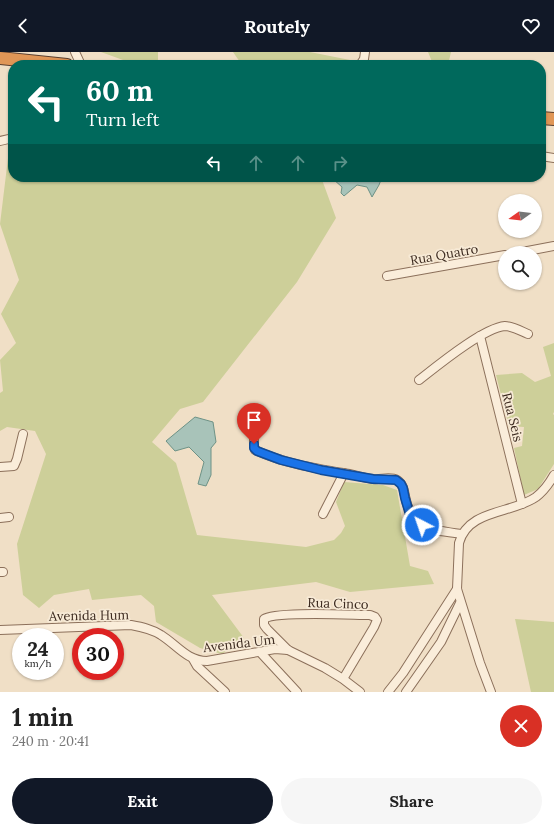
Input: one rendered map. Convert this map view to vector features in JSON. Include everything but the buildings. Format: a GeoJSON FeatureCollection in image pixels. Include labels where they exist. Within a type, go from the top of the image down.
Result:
{"type":"FeatureCollection","features":[{"type":"Feature","properties":{"kind":"highway"},"geometry":{"type":"LineString","coordinates":[[0,58],[19,60]]}},
{"type":"Feature","properties":{"kind":"street"},"geometry":{"type":"LineString","coordinates":[[542,248],[554,246]]}},
{"type":"Feature","properties":{"kind":"street","name":"Rua Quatro"},"geometry":{"type":"LineString","coordinates":[[387,276],[498,256]]}},
{"type":"Feature","properties":{"kind":"street"},"geometry":{"type":"LineString","coordinates":[[420,380],[458,350],[493,329],[506,326],[528,334]]}},
{"type":"Feature","properties":{"kind":"street","name":"Rua Seis"},"geometry":{"type":"LineString","coordinates":[[480,336],[522,504]]}},
{"type":"Feature","properties":{"kind":"street"},"geometry":{"type":"LineString","coordinates":[[0,467],[14,466],[17,460],[23,434]]}},
{"type":"Feature","properties":{"kind":"street"},"geometry":{"type":"LineString","coordinates":[[254,436],[254,448],[257,451],[300,465],[373,479],[396,480],[403,488],[410,515],[415,521],[432,530],[462,534]]}},
{"type":"Feature","properties":{"kind":"street"},"geometry":{"type":"LineString","coordinates":[[323,514],[344,473]]}},
{"type":"Feature","properties":{"kind":"street"},"geometry":{"type":"LineString","coordinates":[[491,692],[460,603],[457,589],[459,543],[462,534],[471,524],[481,518],[530,500],[546,488],[554,475]]}},
{"type":"Feature","properties":{"kind":"street"},"geometry":{"type":"LineString","coordinates":[[0,518],[9,517]]}},
{"type":"Feature","properties":{"kind":"street"},"geometry":{"type":"LineString","coordinates":[[388,692],[403,673],[457,589]]}},
{"type":"Feature","properties":{"kind":"street"},"geometry":{"type":"LineString","coordinates":[[406,692],[441,642],[460,603]]}},
{"type":"Feature","properties":{"kind":"street","name":"Rua Cinco"},"geometry":{"type":"LineString","coordinates":[[267,629],[264,625],[264,619],[275,615],[374,616],[377,620],[374,627],[343,679]]}},
{"type":"Feature","properties":{"kind":"street","name":"Avenida Hum"},"geometry":{"type":"LineString","coordinates":[[0,630],[131,625],[145,628],[162,636],[193,659]]}},
{"type":"Feature","properties":{"kind":"street","name":"Avenida Um"},"geometry":{"type":"LineString","coordinates":[[267,629],[288,650],[325,668],[360,692]]}},
{"type":"Feature","properties":{"kind":"street","name":"Avenida Um"},"geometry":{"type":"LineString","coordinates":[[193,659],[208,661],[275,649],[288,650]]}},
{"type":"Feature","properties":{"kind":"street"},"geometry":{"type":"LineString","coordinates":[[260,652],[297,692]]}},
{"type":"Feature","properties":{"kind":"street"},"geometry":{"type":"LineString","coordinates":[[193,659],[197,666],[225,692]]}},
{"type":"Feature","properties":{"kind":"green space"},"geometry":{"type":"Polygon","coordinates":[[[101,52],[158,52],[158,60],[123,60],[101,52]]]}},
{"type":"Feature","properties":{"kind":"green space"},"geometry":{"type":"Polygon","coordinates":[[[233,52],[310,52],[350,60],[239,60],[233,52]]]}},
{"type":"Feature","properties":{"kind":"green space"},"geometry":{"type":"Polygon","coordinates":[[[428,52],[451,52],[449,60],[431,60],[428,52]]]}},
{"type":"Feature","properties":{"kind":"green space"},"geometry":{"type":"Polygon","coordinates":[[[8,158],[8,182],[323,182],[336,218],[297,282],[203,402],[180,409],[152,442],[176,463],[197,535],[306,547],[334,540],[341,533],[345,526],[336,502],[344,482],[383,485],[397,490],[410,566],[428,571],[434,584],[350,592],[316,582],[212,595],[244,638],[222,654],[200,648],[156,622],[154,606],[141,595],[92,600],[89,589],[54,595],[39,608],[23,595],[17,544],[46,454],[35,431],[7,427],[0,431],[0,393],[3,391],[0,360],[16,343],[1,314],[19,280],[0,224],[8,158]]]}},
{"type":"Feature","properties":{"kind":"green space"},"geometry":{"type":"Polygon","coordinates":[[[554,343],[554,464],[538,489],[524,495],[514,448],[522,446],[524,427],[509,426],[496,375],[522,373],[535,382],[551,376],[543,347],[554,343]]]}},
{"type":"Feature","properties":{"kind":"green space"},"geometry":{"type":"Polygon","coordinates":[[[515,619],[554,622],[554,692],[531,692],[515,619]]]}},
{"type":"Feature","properties":{"kind":"water"},"geometry":{"type":"Polygon","coordinates":[[[336,182],[380,182],[372,197],[367,187],[357,185],[344,196],[341,193],[342,187],[336,182]]]}},
{"type":"Feature","properties":{"kind":"water"},"geometry":{"type":"Polygon","coordinates":[[[195,417],[213,422],[216,442],[211,448],[211,475],[206,486],[198,484],[204,462],[189,447],[175,451],[166,441],[195,417]]]}},
{"type":"Feature","properties":{"kind":"route"},"geometry":{"type":"LineString","coordinates":[[254,444],[254,448],[257,451],[300,465],[373,479],[393,478],[399,481],[403,488],[410,515],[415,521],[422,525]]}}]}
